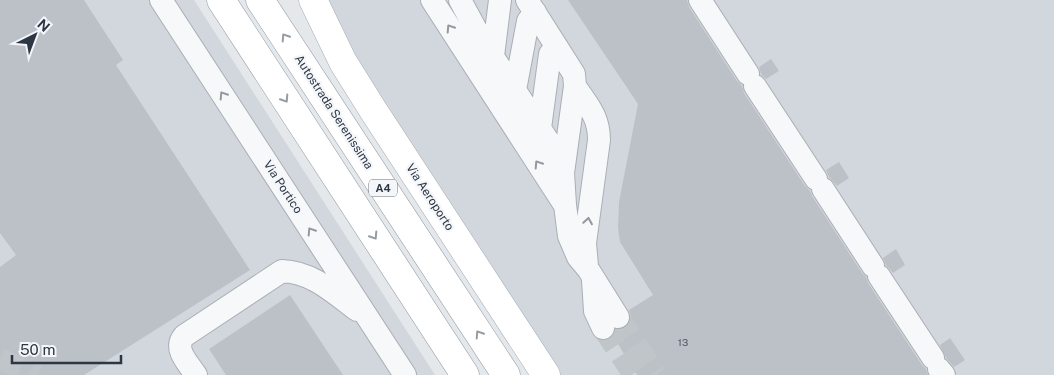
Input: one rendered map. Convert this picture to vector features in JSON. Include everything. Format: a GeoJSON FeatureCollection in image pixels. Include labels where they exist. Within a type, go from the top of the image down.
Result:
{"type":"FeatureCollection","features":[{"type":"Feature","properties":{"kind":"main road","name":"A4"},"geometry":{"type":"LineString","coordinates":[[220,0],[465,375]]}},
{"type":"Feature","properties":{"kind":"main road","name":"Autostrada Serenissima"},"geometry":{"type":"LineString","coordinates":[[260,0],[506,375]]}},
{"type":"Feature","properties":{"kind":"main road","name":"Via Aeroporto"},"geometry":{"type":"LineString","coordinates":[[316,5],[343,62],[546,375]]}},
{"type":"Feature","properties":{"kind":"street","name":"Via Portico"},"geometry":{"type":"LineString","coordinates":[[161,0],[405,375]]}},
{"type":"Feature","properties":{"kind":"street"},"geometry":{"type":"LineString","coordinates":[[432,0],[565,205]]}},
{"type":"Feature","properties":{"kind":"street"},"geometry":{"type":"LineString","coordinates":[[487,0],[471,14],[493,56],[564,165]]}},
{"type":"Feature","properties":{"kind":"street"},"geometry":{"type":"LineString","coordinates":[[493,56],[500,0]]}},
{"type":"Feature","properties":{"kind":"street"},"geometry":{"type":"LineString","coordinates":[[700,0],[939,367]]}},
{"type":"Feature","properties":{"kind":"street"},"geometry":{"type":"LineString","coordinates":[[510,83],[528,21],[541,25],[574,74],[575,86],[564,165],[565,205],[569,236],[573,248],[591,274]]}},
{"type":"Feature","properties":{"kind":"street"},"geometry":{"type":"LineString","coordinates":[[540,127],[541,25]]}},
{"type":"Feature","properties":{"kind":"street"},"geometry":{"type":"LineString","coordinates":[[540,127],[541,25]]}},
{"type":"Feature","properties":{"kind":"street"},"geometry":{"type":"LineString","coordinates":[[575,86],[595,115],[599,126],[599,140],[584,243],[591,274],[610,322]]}},
{"type":"Feature","properties":{"kind":"street"},"geometry":{"type":"LineString","coordinates":[[196,375],[179,348],[179,341],[282,271],[300,273],[312,278],[369,319]]}},
{"type":"Feature","properties":{"kind":"shaded area"},"geometry":{"type":"Polygon","coordinates":[[[0,0],[194,0],[435,375],[0,375],[0,0]]]}},
{"type":"Feature","properties":{"kind":"shaded area"},"geometry":{"type":"Polygon","coordinates":[[[313,0],[1054,0],[1054,375],[552,375],[313,0]]]}},
{"type":"Feature","properties":{"kind":"building"},"geometry":{"type":"Polygon","coordinates":[[[0,0],[84,0],[123,60],[116,65],[250,270],[84,375],[0,375],[0,267],[16,255],[0,233],[0,0]]]}},
{"type":"Feature","properties":{"kind":"building"},"geometry":{"type":"Polygon","coordinates":[[[568,0],[687,0],[689,7],[742,86],[744,93],[810,191],[866,277],[868,283],[926,369],[928,375],[637,375],[613,336],[616,330],[625,328],[629,324],[631,317],[629,310],[653,295],[620,242],[618,228],[619,202],[638,104],[568,0]]]}},
{"type":"Feature","properties":{"kind":"building"},"geometry":{"type":"Polygon","coordinates":[[[771,59],[779,71],[766,79],[761,74],[759,67],[771,59]]]}},
{"type":"Feature","properties":{"kind":"building"},"geometry":{"type":"Polygon","coordinates":[[[839,162],[849,178],[837,186],[826,170],[839,162]]]}},
{"type":"Feature","properties":{"kind":"building"},"geometry":{"type":"Polygon","coordinates":[[[896,249],[905,265],[893,273],[883,258],[896,249]]]}},
{"type":"Feature","properties":{"kind":"building"},"geometry":{"type":"Polygon","coordinates":[[[290,295],[343,375],[226,375],[209,349],[290,295]]]}},
{"type":"Feature","properties":{"kind":"building"},"geometry":{"type":"Polygon","coordinates":[[[950,338],[965,360],[954,367],[946,358],[940,345],[950,338]]]}},
{"type":"Feature","properties":{"kind":"tunnel"},"geometry":{"type":"LineString","coordinates":[[618,317],[656,375]]}},
{"type":"Feature","properties":{"kind":"tunnel"},"geometry":{"type":"LineString","coordinates":[[603,328],[634,375]]}},
{"type":"Feature","properties":{"kind":"tunnel"},"geometry":{"type":"LineString","coordinates":[[0,359],[38,375]]}}]}
